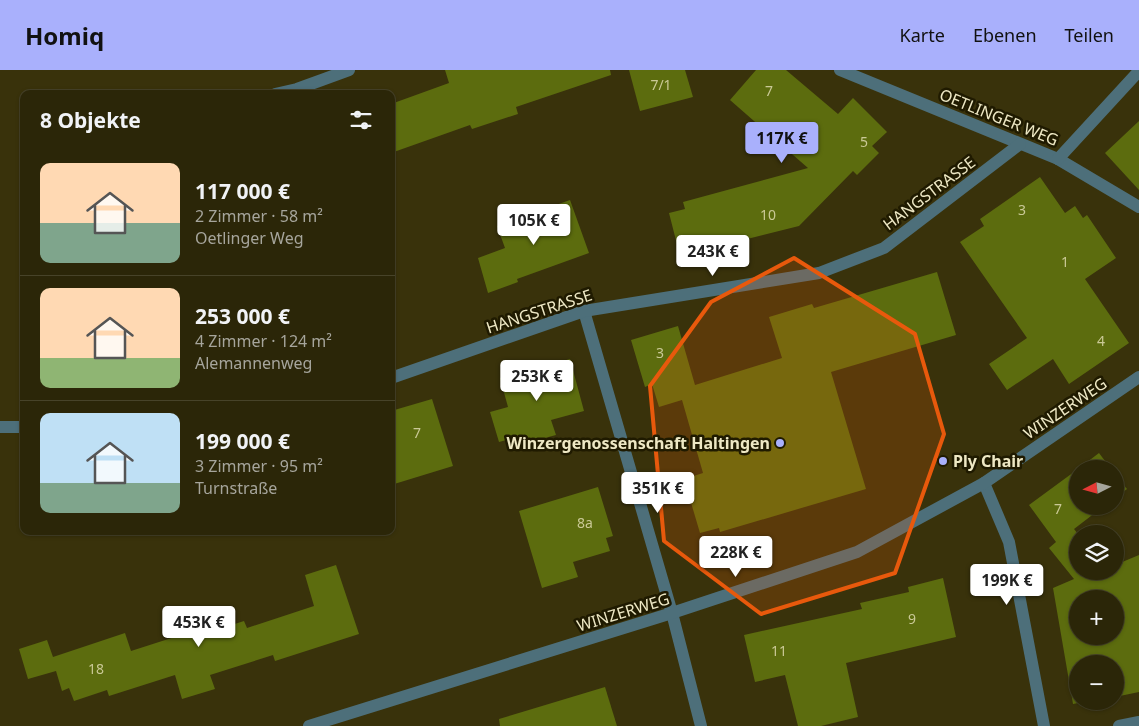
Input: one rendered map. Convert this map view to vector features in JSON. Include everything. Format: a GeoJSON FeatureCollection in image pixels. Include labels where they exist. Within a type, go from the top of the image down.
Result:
{"type":"FeatureCollection","features":[{"type":"Feature","properties":{"kind":"street"},"geometry":{"type":"LineString","coordinates":[[290,90],[349,70]]}},
{"type":"Feature","properties":{"kind":"street","name":"OETLINGER WEG"},"geometry":{"type":"LineString","coordinates":[[840,70],[1058,159],[1139,207]]}},
{"type":"Feature","properties":{"kind":"street"},"geometry":{"type":"LineString","coordinates":[[1058,159],[1139,71]]}},
{"type":"Feature","properties":{"kind":"street","name":"HANGSTRASSE"},"geometry":{"type":"LineString","coordinates":[[395,377],[584,311],[819,273],[884,248],[1020,144]]}},
{"type":"Feature","properties":{"kind":"street"},"geometry":{"type":"LineString","coordinates":[[584,311],[672,614],[701,726]]}},
{"type":"Feature","properties":{"kind":"street","name":"WINZERWEG"},"geometry":{"type":"LineString","coordinates":[[309,726],[672,614],[857,552],[984,483],[1139,377]]}},
{"type":"Feature","properties":{"kind":"street"},"geometry":{"type":"LineString","coordinates":[[0,427],[20,427]]}},
{"type":"Feature","properties":{"kind":"street"},"geometry":{"type":"LineString","coordinates":[[984,483],[1009,542],[1044,726]]}},
{"type":"Feature","properties":{"kind":"street"},"geometry":{"type":"LineString","coordinates":[[1119,726],[1139,722]]}},
{"type":"Feature","properties":{"kind":"highlighted area"},"geometry":{"type":"Polygon","coordinates":[[[794,258],[915,334],[944,434],[895,573],[761,614],[664,541],[650,386],[711,302],[794,258]]]}},
{"type":"Feature","properties":{"kind":"building"},"geometry":{"type":"Polygon","coordinates":[[[445,70],[610,70],[611,75],[516,107],[518,114],[472,129],[470,125],[395,152],[395,103],[449,83],[445,70]]]}},
{"type":"Feature","properties":{"kind":"building"},"geometry":{"type":"Polygon","coordinates":[[[629,70],[685,70],[693,97],[640,111],[629,70]]]}},
{"type":"Feature","properties":{"kind":"building"},"geometry":{"type":"Polygon","coordinates":[[[756,70],[786,70],[838,114],[853,98],[887,132],[872,146],[879,153],[857,175],[853,171],[799,226],[680,256],[669,213],[685,209],[683,202],[808,168],[730,100],[756,70]]]}},
{"type":"Feature","properties":{"kind":"building"},"geometry":{"type":"Polygon","coordinates":[[[1139,121],[1139,190],[1105,153],[1139,121]]]}},
{"type":"Feature","properties":{"kind":"building"},"geometry":{"type":"Polygon","coordinates":[[[1040,177],[1065,213],[1075,206],[1083,218],[1087,215],[1116,258],[1085,279],[1129,343],[1069,384],[1053,359],[1007,390],[989,364],[1027,338],[960,242],[984,226],[980,219],[1040,177]]]}},
{"type":"Feature","properties":{"kind":"building"},"geometry":{"type":"Polygon","coordinates":[[[570,200],[589,253],[517,279],[518,282],[488,293],[478,258],[505,248],[497,226],[570,200]]]}},
{"type":"Feature","properties":{"kind":"building"},"geometry":{"type":"Polygon","coordinates":[[[937,272],[956,335],[831,372],[866,489],[720,532],[719,528],[700,533],[684,479],[703,473],[682,400],[659,407],[652,384],[645,387],[631,340],[678,326],[695,385],[782,358],[769,317],[812,304],[814,308],[937,272]]]}},
{"type":"Feature","properties":{"kind":"building"},"geometry":{"type":"Polygon","coordinates":[[[570,359],[584,411],[551,420],[556,435],[519,445],[517,437],[499,442],[490,412],[508,407],[500,378],[570,359]]]}},
{"type":"Feature","properties":{"kind":"building"},"geometry":{"type":"Polygon","coordinates":[[[432,399],[453,466],[395,484],[395,410],[432,399]]]}},
{"type":"Feature","properties":{"kind":"building"},"geometry":{"type":"Polygon","coordinates":[[[1099,453],[1104,460],[1090,460],[1099,453]]]}},
{"type":"Feature","properties":{"kind":"building"},"geometry":{"type":"Polygon","coordinates":[[[1069,476],[1069,515],[1092,515],[1079,525],[1069,525],[1069,573],[1049,548],[1056,542],[1029,505],[1069,476]]]}},
{"type":"Feature","properties":{"kind":"building"},"geometry":{"type":"Polygon","coordinates":[[[598,487],[613,536],[606,538],[610,551],[573,562],[578,577],[542,588],[519,511],[598,487]]]}},
{"type":"Feature","properties":{"kind":"building"},"geometry":{"type":"Polygon","coordinates":[[[1139,555],[1139,692],[1124,695],[1124,655],[1069,655],[1069,681],[1053,588],[1072,580],[1124,580],[1124,561],[1139,555]]]}},
{"type":"Feature","properties":{"kind":"building"},"geometry":{"type":"Polygon","coordinates":[[[336,565],[359,634],[275,661],[273,655],[210,675],[215,689],[182,699],[175,675],[109,696],[107,690],[74,701],[69,688],[62,691],[56,671],[28,679],[19,649],[47,640],[53,657],[125,633],[131,651],[215,624],[216,630],[244,621],[247,628],[314,606],[305,575],[336,565]]]}},
{"type":"Feature","properties":{"kind":"building"},"geometry":{"type":"Polygon","coordinates":[[[943,578],[956,637],[846,663],[858,717],[821,726],[798,726],[785,675],[755,682],[744,635],[862,609],[860,603],[909,592],[908,587],[943,578]]]}},
{"type":"Feature","properties":{"kind":"building"},"geometry":{"type":"Polygon","coordinates":[[[605,687],[617,726],[500,726],[499,719],[605,687]]]}},
{"type":"Feature","properties":{"kind":"place","name":"Winzergenossenschaft Haltingen"},"geometry":{"type":"Point","coordinates":[780,443]}},
{"type":"Feature","properties":{"kind":"place","name":"Ply Chair"},"geometry":{"type":"Point","coordinates":[943,461]}}]}
